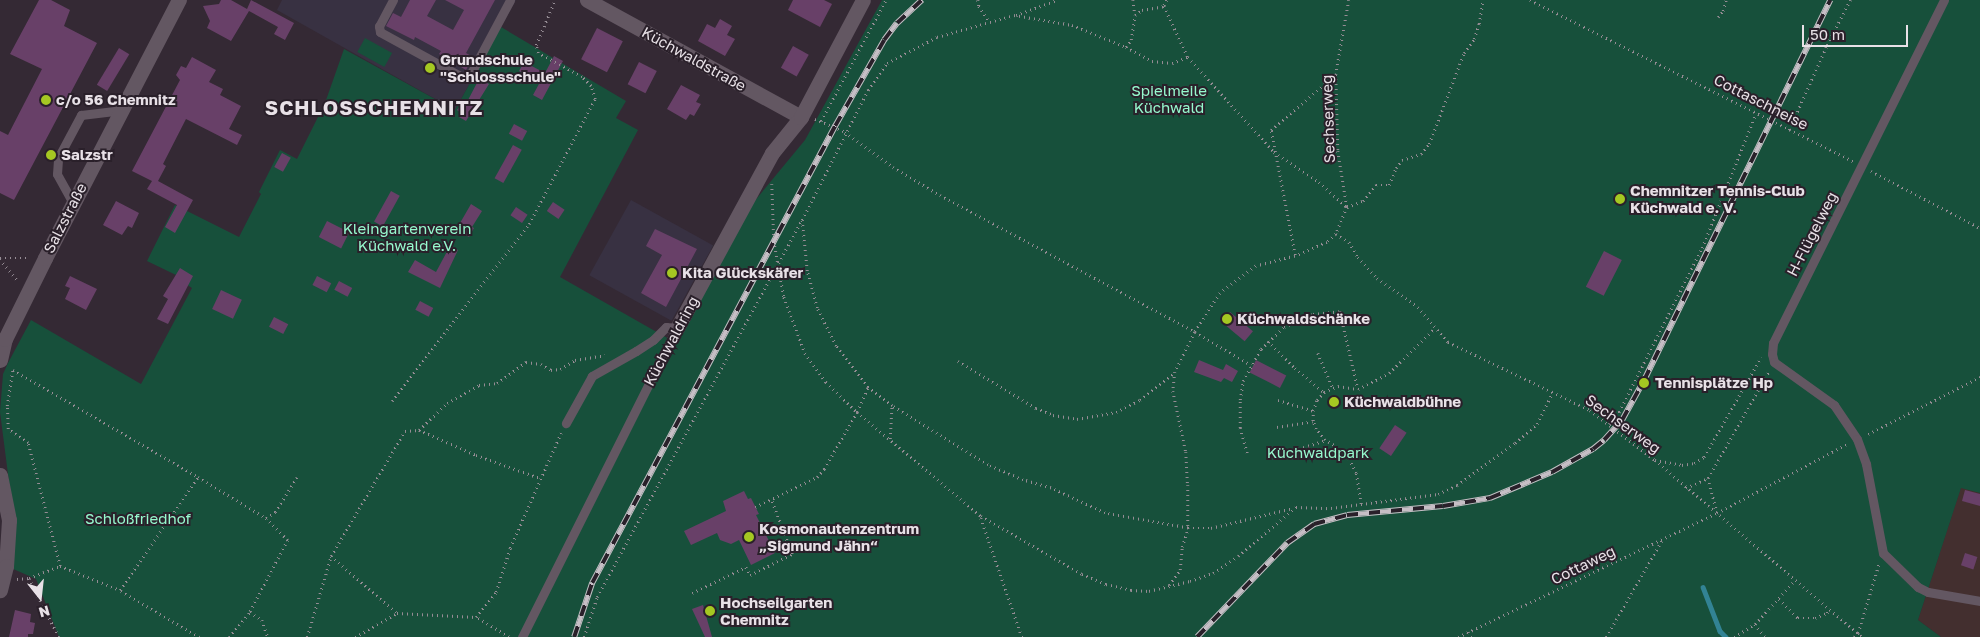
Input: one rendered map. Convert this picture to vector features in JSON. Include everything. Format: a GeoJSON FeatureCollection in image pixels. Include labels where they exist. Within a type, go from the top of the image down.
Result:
{"type":"FeatureCollection","features":[{"type":"Feature","properties":{"kind":"street","name":"Salzstraße"},"geometry":{"type":"LineString","coordinates":[[0,359],[5,339],[45,258],[179,0]]}},
{"type":"Feature","properties":{"kind":"street","name":"Küchwaldstraße"},"geometry":{"type":"LineString","coordinates":[[587,0],[801,117]]}},
{"type":"Feature","properties":{"kind":"street","name":"Küchwaldring"},"geometry":{"type":"LineString","coordinates":[[677,328],[772,153],[801,117],[863,0]]}},
{"type":"Feature","properties":{"kind":"street"},"geometry":{"type":"LineString","coordinates":[[1,484],[9,520],[1,584]]}},
{"type":"Feature","properties":{"kind":"lane"},"geometry":{"type":"LineString","coordinates":[[393,0],[379,26],[380,32],[464,78],[470,75],[510,0]]}},
{"type":"Feature","properties":{"kind":"lane","name":"H-Flügelweg"},"geometry":{"type":"LineString","coordinates":[[1774,362],[1773,343],[1944,0]]}},
{"type":"Feature","properties":{"kind":"lane"},"geometry":{"type":"LineString","coordinates":[[73,203],[57,174],[58,158],[81,115],[122,110]]}},
{"type":"Feature","properties":{"kind":"lane"},"geometry":{"type":"LineString","coordinates":[[566,422],[592,376],[644,345],[666,327],[677,328]]}},
{"type":"Feature","properties":{"kind":"lane","name":"Küchwaldring"},"geometry":{"type":"LineString","coordinates":[[522,637],[677,328]]}},
{"type":"Feature","properties":{"kind":"lane"},"geometry":{"type":"LineString","coordinates":[[1774,362],[1834,405],[1857,439],[1866,464],[1883,553],[1918,587],[1928,592],[1980,601]]}},
{"type":"Feature","properties":{"kind":"path"},"geometry":{"type":"LineString","coordinates":[[392,401],[529,224],[594,99],[591,86],[582,77],[538,53],[536,44],[556,0]]}},
{"type":"Feature","properties":{"kind":"path"},"geometry":{"type":"LineString","coordinates":[[820,121],[886,0]]}},
{"type":"Feature","properties":{"kind":"path"},"geometry":{"type":"LineString","coordinates":[[978,0],[979,6],[989,21]]}},
{"type":"Feature","properties":{"kind":"path"},"geometry":{"type":"LineString","coordinates":[[584,637],[597,597],[777,268],[845,132],[868,90],[886,64],[937,37],[1014,15],[1057,0]]}},
{"type":"Feature","properties":{"kind":"path"},"geometry":{"type":"LineString","coordinates":[[1126,47],[1131,40],[1135,15],[1133,0]]}},
{"type":"Feature","properties":{"kind":"path"},"geometry":{"type":"LineString","coordinates":[[1164,6],[1167,0]]}},
{"type":"Feature","properties":{"kind":"path","name":"Sechserweg"},"geometry":{"type":"LineString","coordinates":[[1348,207],[1338,151],[1336,74],[1349,0]]}},
{"type":"Feature","properties":{"kind":"path"},"geometry":{"type":"LineString","coordinates":[[1169,585],[1180,570],[1182,547],[1188,528],[1186,452],[1174,391],[1175,372],[1195,332],[1220,293],[1237,278],[1256,266],[1295,256],[1327,242],[1336,234],[1348,207],[1364,201],[1376,186],[1389,185],[1396,168],[1402,160],[1421,154],[1429,144],[1464,52],[1474,39],[1483,0]]}},
{"type":"Feature","properties":{"kind":"path","name":"Cottaschneise"},"geometry":{"type":"LineString","coordinates":[[1530,0],[1862,166],[1980,228]]}},
{"type":"Feature","properties":{"kind":"path"},"geometry":{"type":"LineString","coordinates":[[1718,17],[1723,11],[1726,0]]}},
{"type":"Feature","properties":{"kind":"path"},"geometry":{"type":"LineString","coordinates":[[1790,130],[1826,45],[1850,0]]}},
{"type":"Feature","properties":{"kind":"path"},"geometry":{"type":"LineString","coordinates":[[1135,15],[1142,10],[1164,6]]}},
{"type":"Feature","properties":{"kind":"path"},"geometry":{"type":"LineString","coordinates":[[1164,6],[1188,57],[1274,152],[1319,182],[1348,207]]}},
{"type":"Feature","properties":{"kind":"path"},"geometry":{"type":"LineString","coordinates":[[1014,15],[1072,25],[1126,47],[1152,61],[1172,63],[1188,57]]}},
{"type":"Feature","properties":{"kind":"path"},"geometry":{"type":"LineString","coordinates":[[1295,256],[1271,130],[1336,74]]}},
{"type":"Feature","properties":{"kind":"path"},"geometry":{"type":"LineString","coordinates":[[1608,424],[1619,412],[1702,248],[1756,113]]}},
{"type":"Feature","properties":{"kind":"path"},"geometry":{"type":"LineString","coordinates":[[801,117],[820,121],[845,132],[893,166],[940,195],[1195,332],[1251,365]]}},
{"type":"Feature","properties":{"kind":"path"},"geometry":{"type":"LineString","coordinates":[[772,179],[777,268],[784,297],[805,353],[826,382],[857,412],[981,516],[1082,574],[1106,584],[1131,590],[1149,591],[1213,573],[1244,551],[1296,507]]}},
{"type":"Feature","properties":{"kind":"path"},"geometry":{"type":"LineString","coordinates":[[802,220],[807,271],[817,308],[836,346],[868,388],[892,406],[988,465],[1023,480],[1051,488],[1105,513],[1188,528],[1211,528],[1296,507],[1331,508],[1438,494],[1457,485],[1515,444],[1536,424],[1552,392]]}},
{"type":"Feature","properties":{"kind":"path","name":"Sechserweg"},"geometry":{"type":"LineString","coordinates":[[1336,234],[1349,242],[1358,257],[1377,278],[1418,307],[1448,342],[1590,410],[1717,513],[1862,637]]}},
{"type":"Feature","properties":{"kind":"path"},"geometry":{"type":"LineString","coordinates":[[0,259],[45,258]]}},
{"type":"Feature","properties":{"kind":"path"},"geometry":{"type":"LineString","coordinates":[[0,259],[27,295]]}},
{"type":"Feature","properties":{"kind":"path"},"geometry":{"type":"LineString","coordinates":[[1247,453],[1240,428],[1240,400],[1243,381],[1251,365],[1268,341],[1284,327],[1313,314],[1340,311],[1358,389]]}},
{"type":"Feature","properties":{"kind":"path"},"geometry":{"type":"LineString","coordinates":[[1361,504],[1356,473],[1346,453],[1325,440],[1313,421],[1313,411],[1317,400],[1324,392],[1333,388],[1349,386],[1358,389],[1390,373],[1435,328]]}},
{"type":"Feature","properties":{"kind":"path"},"geometry":{"type":"LineString","coordinates":[[1268,341],[1294,368],[1324,392]]}},
{"type":"Feature","properties":{"kind":"path"},"geometry":{"type":"LineString","coordinates":[[1318,353],[1333,388]]}},
{"type":"Feature","properties":{"kind":"path"},"geometry":{"type":"LineString","coordinates":[[419,430],[447,403],[479,385],[496,383],[526,362],[541,364],[551,370],[560,369],[575,360],[607,355]]}},
{"type":"Feature","properties":{"kind":"path"},"geometry":{"type":"LineString","coordinates":[[958,361],[1036,408],[1053,415],[1077,419],[1116,412],[1140,400],[1175,372]]}},
{"type":"Feature","properties":{"kind":"path"},"geometry":{"type":"LineString","coordinates":[[1686,488],[1708,478],[1774,362]]}},
{"type":"Feature","properties":{"kind":"path"},"geometry":{"type":"LineString","coordinates":[[60,566],[28,443],[8,429],[6,406],[13,370],[266,518],[288,540],[250,612],[229,637]]}},
{"type":"Feature","properties":{"kind":"path"},"geometry":{"type":"LineString","coordinates":[[755,507],[817,477],[831,460],[868,388]]}},
{"type":"Feature","properties":{"kind":"path"},"geometry":{"type":"LineString","coordinates":[[1278,400],[1313,411]]}},
{"type":"Feature","properties":{"kind":"path"},"geometry":{"type":"LineString","coordinates":[[890,440],[892,406]]}},
{"type":"Feature","properties":{"kind":"path"},"geometry":{"type":"LineString","coordinates":[[1277,427],[1313,421]]}},
{"type":"Feature","properties":{"kind":"path"},"geometry":{"type":"LineString","coordinates":[[476,617],[496,592],[510,548],[566,422]]}},
{"type":"Feature","properties":{"kind":"path"},"geometry":{"type":"LineString","coordinates":[[307,637],[331,556],[405,431],[419,430],[476,456],[540,478]]}},
{"type":"Feature","properties":{"kind":"path"},"geometry":{"type":"LineString","coordinates":[[1290,452],[1325,440]]}},
{"type":"Feature","properties":{"kind":"path"},"geometry":{"type":"LineString","coordinates":[[266,518],[275,512],[297,476]]}},
{"type":"Feature","properties":{"kind":"path"},"geometry":{"type":"LineString","coordinates":[[120,590],[198,477]]}},
{"type":"Feature","properties":{"kind":"path"},"geometry":{"type":"LineString","coordinates":[[1708,478],[1717,513]]}},
{"type":"Feature","properties":{"kind":"path"},"geometry":{"type":"LineString","coordinates":[[692,593],[746,567],[750,575],[792,554],[771,499]]}},
{"type":"Feature","properties":{"kind":"path","name":"Cottaweg"},"geometry":{"type":"LineString","coordinates":[[1458,637],[1717,513]]}},
{"type":"Feature","properties":{"kind":"path"},"geometry":{"type":"LineString","coordinates":[[981,516],[1022,637]]}},
{"type":"Feature","properties":{"kind":"path"},"geometry":{"type":"LineString","coordinates":[[1606,637],[1663,539]]}},
{"type":"Feature","properties":{"kind":"path"},"geometry":{"type":"LineString","coordinates":[[1854,637],[1858,633],[1883,553]]}},
{"type":"Feature","properties":{"kind":"path"},"geometry":{"type":"LineString","coordinates":[[331,556],[397,613]]}},
{"type":"Feature","properties":{"kind":"path"},"geometry":{"type":"LineString","coordinates":[[1,584],[29,578],[60,566],[120,590],[199,637]]}},
{"type":"Feature","properties":{"kind":"path"},"geometry":{"type":"LineString","coordinates":[[29,578],[45,606],[59,637]]}},
{"type":"Feature","properties":{"kind":"path"},"geometry":{"type":"LineString","coordinates":[[1734,637],[1754,624],[1795,580]]}},
{"type":"Feature","properties":{"kind":"path"},"geometry":{"type":"LineString","coordinates":[[1779,599],[1798,618],[1814,618],[1827,613],[1829,608]]}},
{"type":"Feature","properties":{"kind":"path"},"geometry":{"type":"LineString","coordinates":[[250,612],[262,620],[268,637]]}},
{"type":"Feature","properties":{"kind":"path"},"geometry":{"type":"LineString","coordinates":[[355,637],[397,613],[476,617],[509,637]]}},
{"type":"Feature","properties":{"kind":"path"},"geometry":{"type":"LineString","coordinates":[[1754,624],[1765,637]]}},
{"type":"Feature","properties":{"kind":"path"},"geometry":{"type":"LineString","coordinates":[[1468,632],[1471,637]]}},
{"type":"Feature","properties":{"kind":"shaded area","name":"Grundschule \"Schlossschule\""},"geometry":{"type":"Polygon","coordinates":[[[282,0],[516,0],[455,110],[277,10],[282,0]]]}},
{"type":"Feature","properties":{"kind":"shaded area"},"geometry":{"type":"Polygon","coordinates":[[[631,200],[713,246],[672,321],[589,275],[631,200]]]}},
{"type":"Feature","properties":{"kind":"shaded area"},"geometry":{"type":"Polygon","coordinates":[[[1961,487],[1980,493],[1980,637],[1941,637],[1918,620],[1961,487]]]}},
{"type":"Feature","properties":{"kind":"green space","name":"Küchwaldpark"},"geometry":{"type":"Polygon","coordinates":[[[882,0],[1980,0],[1980,493],[1961,488],[1918,620],[1941,637],[59,637],[36,579],[11,568],[14,521],[0,412],[3,374],[8,363],[31,320],[141,384],[192,288],[175,277],[176,275],[147,261],[175,205],[239,237],[261,194],[259,192],[280,150],[297,159],[325,103],[344,49],[455,110],[501,27],[626,101],[616,118],[638,130],[560,277],[669,339],[682,334],[748,209],[805,140],[882,0]]]}},
{"type":"Feature","properties":{"kind":"green space"},"geometry":{"type":"Polygon","coordinates":[[[365,38],[392,53],[384,67],[357,52],[365,38]]]}},
{"type":"Feature","properties":{"kind":"building","name":"c/o 56 Chemnitz"},"geometry":{"type":"Polygon","coordinates":[[[39,0],[51,0],[70,10],[64,26],[97,43],[14,200],[0,193],[0,131],[8,135],[42,69],[10,54],[39,0]]]}},
{"type":"Feature","properties":{"kind":"building"},"geometry":{"type":"Polygon","coordinates":[[[221,0],[231,0],[247,9],[251,0],[294,23],[285,40],[274,34],[278,27],[249,11],[231,41],[207,28],[210,21],[203,6],[219,4],[221,0]]]}},
{"type":"Feature","properties":{"kind":"building"},"geometry":{"type":"Polygon","coordinates":[[[410,0],[436,0],[427,16],[453,30],[464,10],[445,0],[495,0],[466,53],[473,57],[466,70],[439,54],[441,51],[415,37],[414,40],[386,26],[393,13],[401,17],[410,0]]]}},
{"type":"Feature","properties":{"kind":"building"},"geometry":{"type":"Polygon","coordinates":[[[793,0],[824,0],[832,4],[820,27],[788,10],[793,0]]]}},
{"type":"Feature","properties":{"kind":"building"},"geometry":{"type":"Polygon","coordinates":[[[720,19],[732,26],[727,35],[735,39],[725,56],[698,41],[707,24],[715,28],[720,19]]]}},
{"type":"Feature","properties":{"kind":"building"},"geometry":{"type":"Polygon","coordinates":[[[597,28],[623,41],[607,72],[581,59],[597,28]]]}},
{"type":"Feature","properties":{"kind":"building"},"geometry":{"type":"Polygon","coordinates":[[[793,46],[809,55],[797,77],[781,68],[793,46]]]}},
{"type":"Feature","properties":{"kind":"building"},"geometry":{"type":"Polygon","coordinates":[[[119,48],[129,54],[107,91],[97,85],[119,48]]]}},
{"type":"Feature","properties":{"kind":"building"},"geometry":{"type":"Polygon","coordinates":[[[554,56],[563,61],[542,100],[533,95],[540,82],[519,71],[524,62],[545,73],[554,56]]]}},
{"type":"Feature","properties":{"kind":"building"},"geometry":{"type":"Polygon","coordinates":[[[192,57],[216,70],[209,82],[223,89],[220,95],[241,106],[229,129],[242,135],[237,145],[186,119],[163,164],[166,166],[158,181],[193,200],[175,233],[165,227],[177,205],[147,189],[152,181],[132,171],[180,80],[176,75],[181,66],[186,68],[192,57]]]}},
{"type":"Feature","properties":{"kind":"building"},"geometry":{"type":"Polygon","coordinates":[[[639,62],[657,71],[645,93],[628,84],[639,62]]]}},
{"type":"Feature","properties":{"kind":"building"},"geometry":{"type":"Polygon","coordinates":[[[479,79],[489,84],[466,121],[459,117],[461,113],[457,110],[464,100],[467,102],[479,79]]]}},
{"type":"Feature","properties":{"kind":"building"},"geometry":{"type":"Polygon","coordinates":[[[681,85],[700,95],[696,102],[701,104],[694,116],[690,114],[686,120],[667,109],[681,85]]]}},
{"type":"Feature","properties":{"kind":"building"},"geometry":{"type":"Polygon","coordinates":[[[514,124],[527,131],[522,141],[509,134],[514,124]]]}},
{"type":"Feature","properties":{"kind":"building"},"geometry":{"type":"Polygon","coordinates":[[[513,145],[522,150],[503,183],[495,178],[513,145]]]}},
{"type":"Feature","properties":{"kind":"building"},"geometry":{"type":"Polygon","coordinates":[[[282,153],[291,158],[283,172],[274,167],[282,153]]]}},
{"type":"Feature","properties":{"kind":"building"},"geometry":{"type":"Polygon","coordinates":[[[391,191],[400,196],[383,226],[374,222],[391,191]]]}},
{"type":"Feature","properties":{"kind":"building"},"geometry":{"type":"Polygon","coordinates":[[[116,201],[139,213],[132,228],[128,226],[122,235],[103,225],[116,201]]]}},
{"type":"Feature","properties":{"kind":"building"},"geometry":{"type":"Polygon","coordinates":[[[553,202],[565,210],[558,219],[547,211],[553,202]]]}},
{"type":"Feature","properties":{"kind":"building"},"geometry":{"type":"Polygon","coordinates":[[[471,204],[482,211],[472,227],[474,228],[469,237],[456,230],[471,204]]]}},
{"type":"Feature","properties":{"kind":"building"},"geometry":{"type":"Polygon","coordinates":[[[516,207],[528,215],[522,223],[510,215],[516,207]]]}},
{"type":"Feature","properties":{"kind":"building"},"geometry":{"type":"Polygon","coordinates":[[[327,221],[349,232],[341,248],[319,237],[327,221]]]}},
{"type":"Feature","properties":{"kind":"building","name":"Kita Glückskäfer"},"geometry":{"type":"Polygon","coordinates":[[[655,229],[697,249],[666,307],[641,293],[662,255],[646,246],[655,229]]]}},
{"type":"Feature","properties":{"kind":"building"},"geometry":{"type":"Polygon","coordinates":[[[450,246],[458,250],[440,288],[408,272],[415,260],[436,272],[450,246]]]}},
{"type":"Feature","properties":{"kind":"building"},"geometry":{"type":"Polygon","coordinates":[[[1604,251],[1622,260],[1604,296],[1586,287],[1604,251]]]}},
{"type":"Feature","properties":{"kind":"building"},"geometry":{"type":"Polygon","coordinates":[[[180,268],[193,276],[168,324],[157,319],[168,299],[163,296],[180,268]]]}},
{"type":"Feature","properties":{"kind":"building"},"geometry":{"type":"Polygon","coordinates":[[[70,276],[97,289],[86,310],[65,299],[70,288],[65,286],[70,276]]]}},
{"type":"Feature","properties":{"kind":"building"},"geometry":{"type":"Polygon","coordinates":[[[317,276],[331,283],[327,292],[312,285],[317,276]]]}},
{"type":"Feature","properties":{"kind":"building"},"geometry":{"type":"Polygon","coordinates":[[[339,281],[352,288],[348,297],[334,290],[339,281]]]}},
{"type":"Feature","properties":{"kind":"building"},"geometry":{"type":"Polygon","coordinates":[[[221,290],[242,300],[233,319],[212,309],[221,290]]]}},
{"type":"Feature","properties":{"kind":"building"},"geometry":{"type":"Polygon","coordinates":[[[420,301],[433,308],[429,317],[415,310],[420,301]]]}},
{"type":"Feature","properties":{"kind":"building"},"geometry":{"type":"Polygon","coordinates":[[[1230,312],[1253,331],[1245,341],[1222,322],[1230,312]]]}},
{"type":"Feature","properties":{"kind":"building"},"geometry":{"type":"Polygon","coordinates":[[[274,317],[288,324],[283,334],[269,327],[274,317]]]}},
{"type":"Feature","properties":{"kind":"building"},"geometry":{"type":"Polygon","coordinates":[[[1199,360],[1223,370],[1226,364],[1238,371],[1232,382],[1224,378],[1221,382],[1194,372],[1199,360]]]}},
{"type":"Feature","properties":{"kind":"building"},"geometry":{"type":"Polygon","coordinates":[[[1256,360],[1286,375],[1280,388],[1250,372],[1256,360]]]}},
{"type":"Feature","properties":{"kind":"building"},"geometry":{"type":"Polygon","coordinates":[[[1395,425],[1407,433],[1391,456],[1379,448],[1395,425]]]}},
{"type":"Feature","properties":{"kind":"building"},"geometry":{"type":"Polygon","coordinates":[[[1965,490],[1980,494],[1980,506],[1962,501],[1965,490]]]}},
{"type":"Feature","properties":{"kind":"building"},"geometry":{"type":"Polygon","coordinates":[[[744,491],[748,499],[751,498],[759,514],[756,515],[775,553],[751,565],[739,540],[731,544],[720,540],[717,533],[691,545],[684,531],[726,511],[723,501],[744,491]]]}},
{"type":"Feature","properties":{"kind":"building"},"geometry":{"type":"Polygon","coordinates":[[[1965,553],[1977,557],[1973,569],[1961,565],[1965,553]]]}},
{"type":"Feature","properties":{"kind":"building"},"geometry":{"type":"Polygon","coordinates":[[[703,605],[712,637],[705,637],[692,609],[703,605]]]}},
{"type":"Feature","properties":{"kind":"building"},"geometry":{"type":"Polygon","coordinates":[[[15,610],[31,614],[30,622],[35,623],[33,634],[28,634],[28,637],[9,637],[15,610]]]}},
{"type":"Feature","properties":{"kind":"waterway"},"geometry":{"type":"LineString","coordinates":[[1703,587],[1720,631],[1726,637]]}},
{"type":"Feature","properties":{"kind":"railway"},"geometry":{"type":"LineString","coordinates":[[574,637],[592,583],[835,126],[884,40],[897,23],[922,0]]}},
{"type":"Feature","properties":{"kind":"railway"},"geometry":{"type":"LineString","coordinates":[[1197,637],[1287,543],[1314,524],[1347,515],[1443,506],[1490,498],[1552,472],[1593,449],[1604,440],[1622,420],[1644,380],[1830,0]]}},
{"type":"Feature","properties":{"kind":"place","name":"Grundschule \"Schlossschule\""},"geometry":{"type":"Point","coordinates":[430,68]}},
{"type":"Feature","properties":{"kind":"place","name":"c/o 56 Chemnitz"},"geometry":{"type":"Point","coordinates":[46,100]}},
{"type":"Feature","properties":{"kind":"place","name":"Salzstr"},"geometry":{"type":"Point","coordinates":[51,155]}},
{"type":"Feature","properties":{"kind":"place","name":"Chemnitzer Tennis-Club Küchwald e. V."},"geometry":{"type":"Point","coordinates":[1620,199]}},
{"type":"Feature","properties":{"kind":"place","name":"Kita Glückskäfer"},"geometry":{"type":"Point","coordinates":[672,273]}},
{"type":"Feature","properties":{"kind":"place","name":"Küchwaldschänke"},"geometry":{"type":"Point","coordinates":[1227,319]}},
{"type":"Feature","properties":{"kind":"place","name":"Tennisplätze Hp"},"geometry":{"type":"Point","coordinates":[1644,383]}},
{"type":"Feature","properties":{"kind":"place","name":"Küchwaldbühne"},"geometry":{"type":"Point","coordinates":[1334,402]}},
{"type":"Feature","properties":{"kind":"place","name":"Kosmonautenzentrum „Sigmund Jähn“"},"geometry":{"type":"Point","coordinates":[749,537]}},
{"type":"Feature","properties":{"kind":"place","name":"Hochseilgarten Chemnitz"},"geometry":{"type":"Point","coordinates":[710,611]}},
{"type":"Feature","properties":{"kind":"district","name":"SCHLOSSCHEMNITZ"},"geometry":{"type":"Point","coordinates":[374,107]}},
{"type":"Feature","properties":{"kind":"park label","name":"Spielmeile Küchwald"},"geometry":{"type":"Point","coordinates":[1169,98]}},
{"type":"Feature","properties":{"kind":"park label","name":"Kleingartenverein Küchwald e.V."},"geometry":{"type":"Point","coordinates":[407,236]}},
{"type":"Feature","properties":{"kind":"park label","name":"Schloßfriedhof"},"geometry":{"type":"Point","coordinates":[138,519]}}]}
